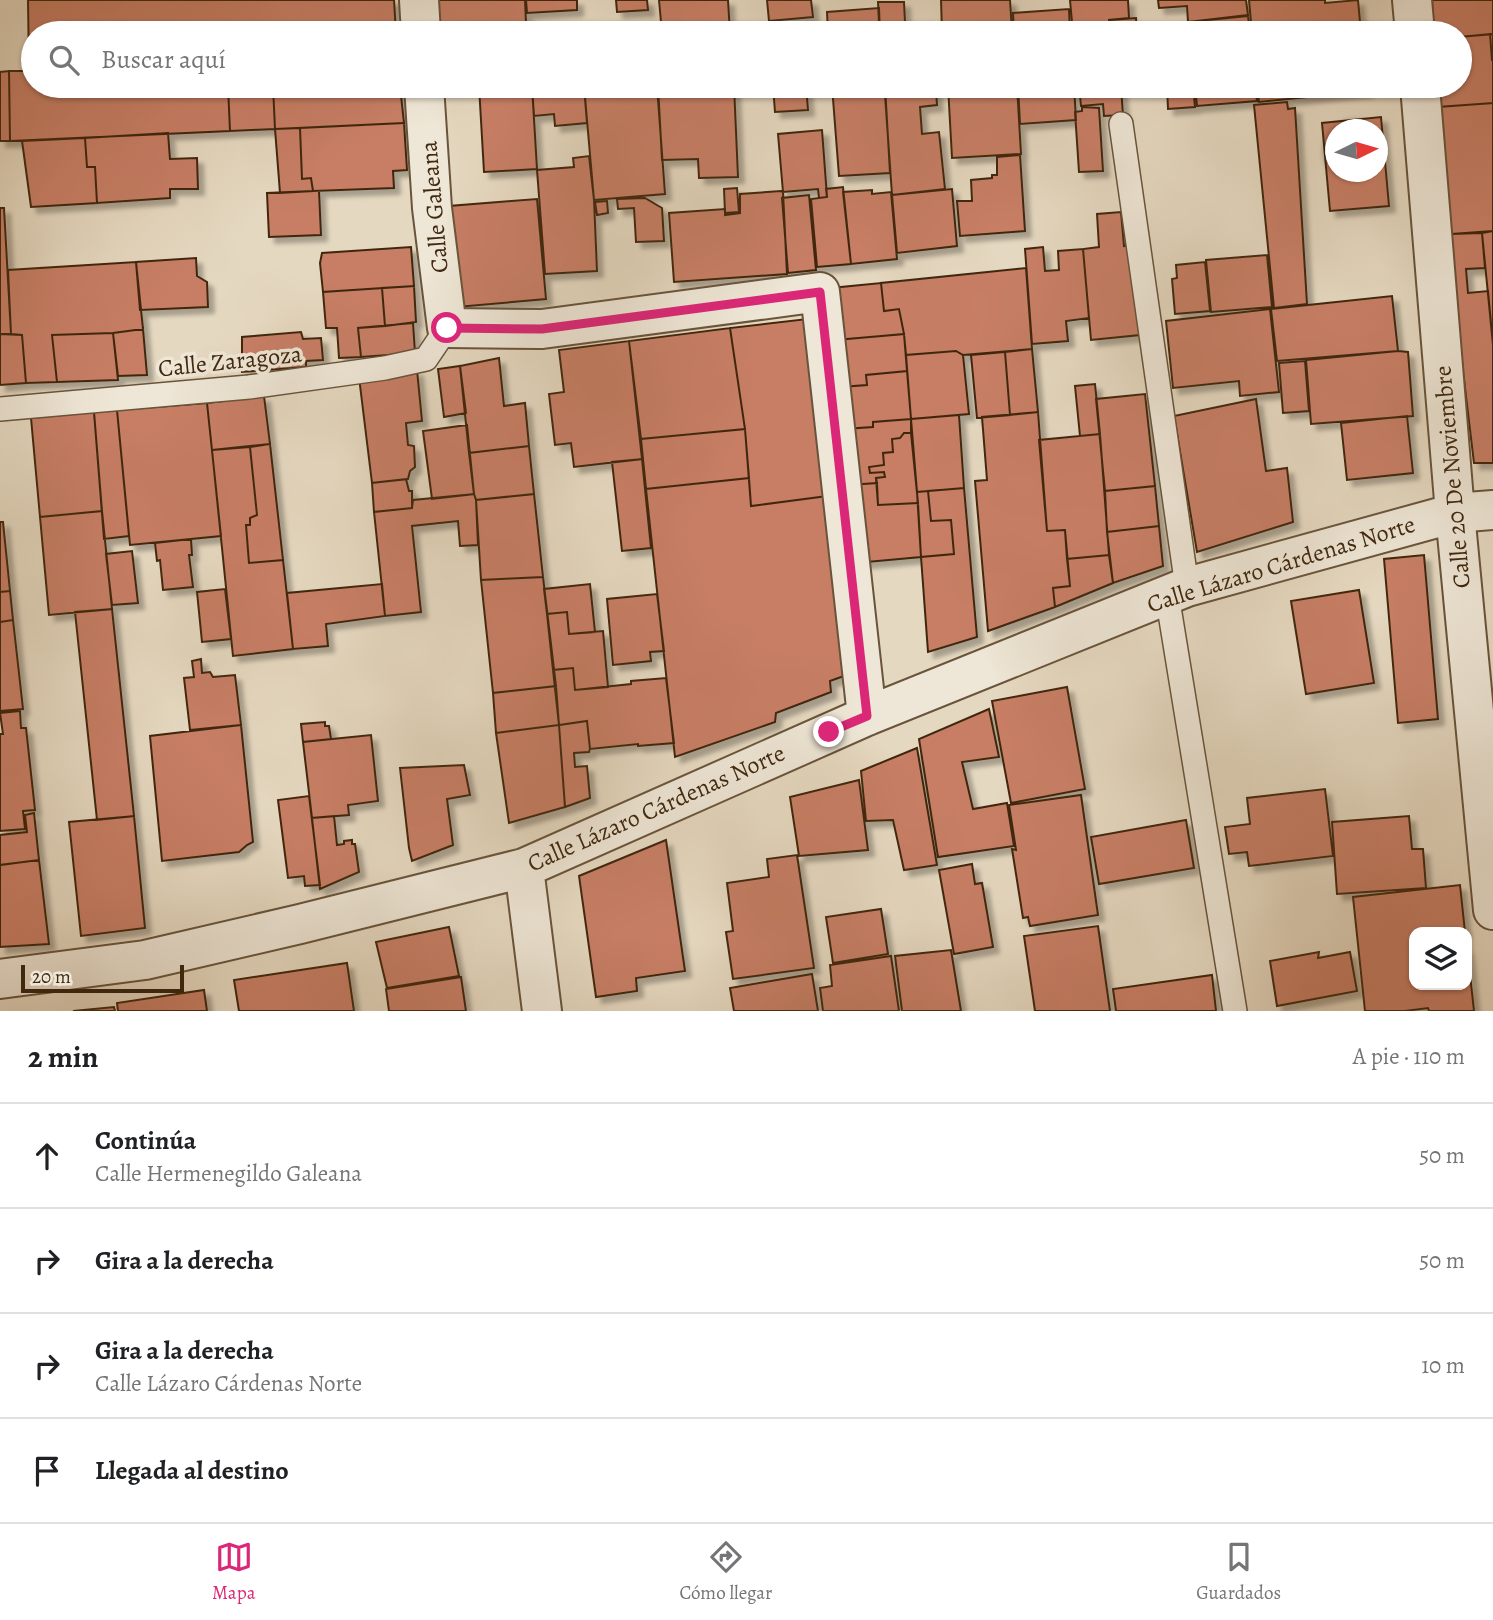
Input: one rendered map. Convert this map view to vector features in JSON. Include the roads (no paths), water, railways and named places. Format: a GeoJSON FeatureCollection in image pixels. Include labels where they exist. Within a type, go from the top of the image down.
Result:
{"type":"FeatureCollection","features":[{"type":"Feature","properties":{"kind":"street"},"geometry":{"type":"LineString","coordinates":[[419,0],[420,21]]}},
{"type":"Feature","properties":{"kind":"street"},"geometry":{"type":"LineString","coordinates":[[1412,0],[1414,21]]}},
{"type":"Feature","properties":{"kind":"street","name":"Calle Galeana"},"geometry":{"type":"LineString","coordinates":[[425,98],[432,208],[447,328]]}},
{"type":"Feature","properties":{"kind":"street","name":"Calle 20 De Noviembre"},"geometry":{"type":"LineString","coordinates":[[1420,98],[1455,513],[1493,910]]}},
{"type":"Feature","properties":{"kind":"street"},"geometry":{"type":"LineString","coordinates":[[447,328],[542,329],[820,292],[867,716]]}},
{"type":"Feature","properties":{"kind":"street","name":"Calle Lázaro Cárdenas Norte"},"geometry":{"type":"LineString","coordinates":[[0,978],[145,960],[524,868],[867,716],[1177,591],[1455,513],[1493,510]]}},
{"type":"Feature","properties":{"kind":"street"},"geometry":{"type":"LineString","coordinates":[[524,868],[542,1011]]}},
{"type":"Feature","properties":{"kind":"lane"},"geometry":{"type":"LineString","coordinates":[[1121,124],[1177,591],[1235,1011]]}},
{"type":"Feature","properties":{"kind":"lane","name":"Calle Zaragoza"},"geometry":{"type":"LineString","coordinates":[[0,409],[249,387],[385,368],[426,359],[447,328]]}}]}
